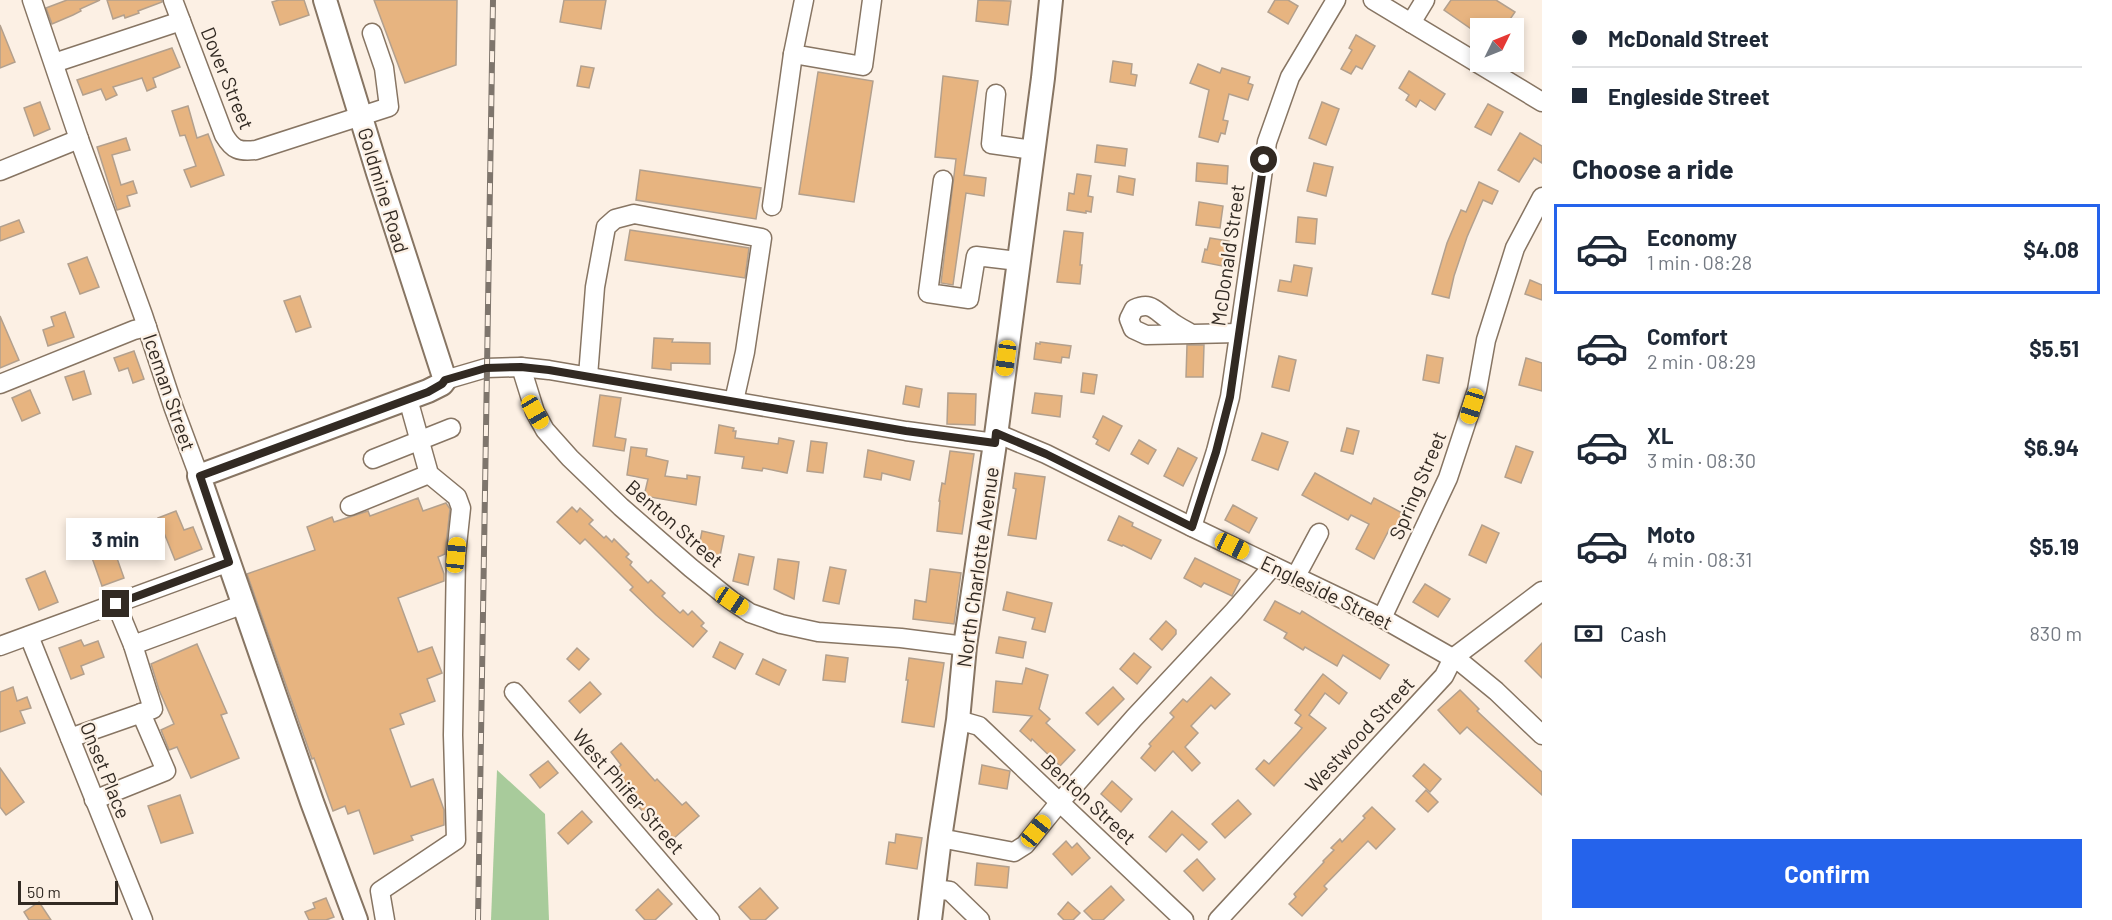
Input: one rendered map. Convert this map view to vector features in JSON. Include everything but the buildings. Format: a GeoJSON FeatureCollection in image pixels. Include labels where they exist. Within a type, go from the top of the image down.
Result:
{"type":"FeatureCollection","features":[{"type":"Feature","properties":{"kind":"main road","name":"Goldmine Road"},"geometry":{"type":"LineString","coordinates":[[325,0],[445,380]]}},
{"type":"Feature","properties":{"kind":"main road","name":"North Charlotte Avenue"},"geometry":{"type":"LineString","coordinates":[[930,920],[958,720],[964,646],[995,438],[1051,0]]}},
{"type":"Feature","properties":{"kind":"main road","name":"Engleside Street"},"geometry":{"type":"LineString","coordinates":[[200,476],[408,399],[442,384],[445,380]]}},
{"type":"Feature","properties":{"kind":"main road","name":"Iceman Street"},"geometry":{"type":"LineString","coordinates":[[200,476],[312,802],[356,920]]}},
{"type":"Feature","properties":{"kind":"street","name":"Iceman Street"},"geometry":{"type":"LineString","coordinates":[[32,0],[173,406],[200,476]]}},
{"type":"Feature","properties":{"kind":"street","name":"Dover Street"},"geometry":{"type":"LineString","coordinates":[[173,0],[224,135],[235,149],[241,152],[256,150],[389,106],[384,68],[372,33]]}},
{"type":"Feature","properties":{"kind":"street"},"geometry":{"type":"LineString","coordinates":[[772,206],[793,54],[804,0]]}},
{"type":"Feature","properties":{"kind":"street"},"geometry":{"type":"LineString","coordinates":[[793,54],[863,66],[872,0]]}},
{"type":"Feature","properties":{"kind":"street","name":"McDonald Street"},"geometry":{"type":"LineString","coordinates":[[1192,527],[1216,452],[1227,408],[1267,142],[1290,77],[1336,0]]}},
{"type":"Feature","properties":{"kind":"street"},"geometry":{"type":"LineString","coordinates":[[1373,0],[1542,102]]}},
{"type":"Feature","properties":{"kind":"street"},"geometry":{"type":"LineString","coordinates":[[1411,23],[1425,0]]}},
{"type":"Feature","properties":{"kind":"street"},"geometry":{"type":"LineString","coordinates":[[54,63],[181,21]]}},
{"type":"Feature","properties":{"kind":"street"},"geometry":{"type":"LineString","coordinates":[[996,94],[991,144],[1033,150]]}},
{"type":"Feature","properties":{"kind":"street"},"geometry":{"type":"LineString","coordinates":[[0,171],[79,139]]}},
{"type":"Feature","properties":{"kind":"street"},"geometry":{"type":"LineString","coordinates":[[943,180],[928,293],[969,299],[976,256],[1018,261]]}},
{"type":"Feature","properties":{"kind":"street","name":"Spring Street"},"geometry":{"type":"LineString","coordinates":[[1382,618],[1448,478],[1477,390],[1486,340],[1515,248],[1542,197]]}},
{"type":"Feature","properties":{"kind":"street"},"geometry":{"type":"LineString","coordinates":[[588,376],[596,287],[606,227],[615,219],[634,214],[762,238],[734,401]]}},
{"type":"Feature","properties":{"kind":"street"},"geometry":{"type":"LineString","coordinates":[[0,384],[134,330],[147,327]]}},
{"type":"Feature","properties":{"kind":"street"},"geometry":{"type":"LineString","coordinates":[[1190,333],[1239,333]]}},
{"type":"Feature","properties":{"kind":"street","name":"Engleside Street"},"geometry":{"type":"LineString","coordinates":[[445,380],[486,368],[521,367],[588,376],[906,431],[995,438],[1046,454],[1382,618],[1453,658],[1496,691],[1542,735]]}},
{"type":"Feature","properties":{"kind":"street","name":"Benton Street"},"geometry":{"type":"LineString","coordinates":[[521,367],[535,412],[545,430],[570,458],[621,507],[691,568],[750,613],[781,624],[818,632],[964,646]]}},
{"type":"Feature","properties":{"kind":"street"},"geometry":{"type":"LineString","coordinates":[[385,920],[380,891],[456,840],[453,735],[456,555],[461,508],[457,497],[429,474],[408,399]]}},
{"type":"Feature","properties":{"kind":"street"},"geometry":{"type":"LineString","coordinates":[[373,459],[452,428]]}},
{"type":"Feature","properties":{"kind":"street"},"geometry":{"type":"LineString","coordinates":[[350,506],[429,474]]}},
{"type":"Feature","properties":{"kind":"street"},"geometry":{"type":"LineString","coordinates":[[1296,576],[1319,533]]}},
{"type":"Feature","properties":{"kind":"street"},"geometry":{"type":"LineString","coordinates":[[0,646],[229,562]]}},
{"type":"Feature","properties":{"kind":"street"},"geometry":{"type":"LineString","coordinates":[[940,838],[1014,852],[1025,845],[1059,803],[1273,566]]}},
{"type":"Feature","properties":{"kind":"street","name":"Westwood Street"},"geometry":{"type":"LineString","coordinates":[[1218,920],[1444,676],[1453,658],[1542,591]]}},
{"type":"Feature","properties":{"kind":"street"},"geometry":{"type":"LineString","coordinates":[[70,738],[153,709],[133,645],[116,604]]}},
{"type":"Feature","properties":{"kind":"street"},"geometry":{"type":"LineString","coordinates":[[133,645],[244,604]]}},
{"type":"Feature","properties":{"kind":"street","name":"Onset Place"},"geometry":{"type":"LineString","coordinates":[[29,636],[143,920]]}},
{"type":"Feature","properties":{"kind":"street","name":"West Phifer Street"},"geometry":{"type":"LineString","coordinates":[[514,692],[710,920]]}},
{"type":"Feature","properties":{"kind":"street"},"geometry":{"type":"LineString","coordinates":[[94,800],[166,771],[141,713]]}},
{"type":"Feature","properties":{"kind":"street","name":"Benton Street"},"geometry":{"type":"LineString","coordinates":[[958,720],[979,726],[1184,920]]}},
{"type":"Feature","properties":{"kind":"street"},"geometry":{"type":"LineString","coordinates":[[934,889],[950,891],[980,920]]}},
{"type":"Feature","properties":{"kind":"green space"},"geometry":{"type":"Polygon","coordinates":[[[497,770],[545,814],[549,920],[491,920],[497,770]]]}},
{"type":"Feature","properties":{"kind":"railway"},"geometry":{"type":"LineString","coordinates":[[478,920],[493,0]]}},
{"type":"Feature","properties":{"kind":"route"},"geometry":{"type":"LineString","coordinates":[[116,604],[229,562],[200,476],[428,392],[445,380],[486,368],[521,367],[549,370],[813,416],[995,443],[996,433],[1046,454],[1192,527],[1216,452],[1230,397],[1264,160]]}}]}
